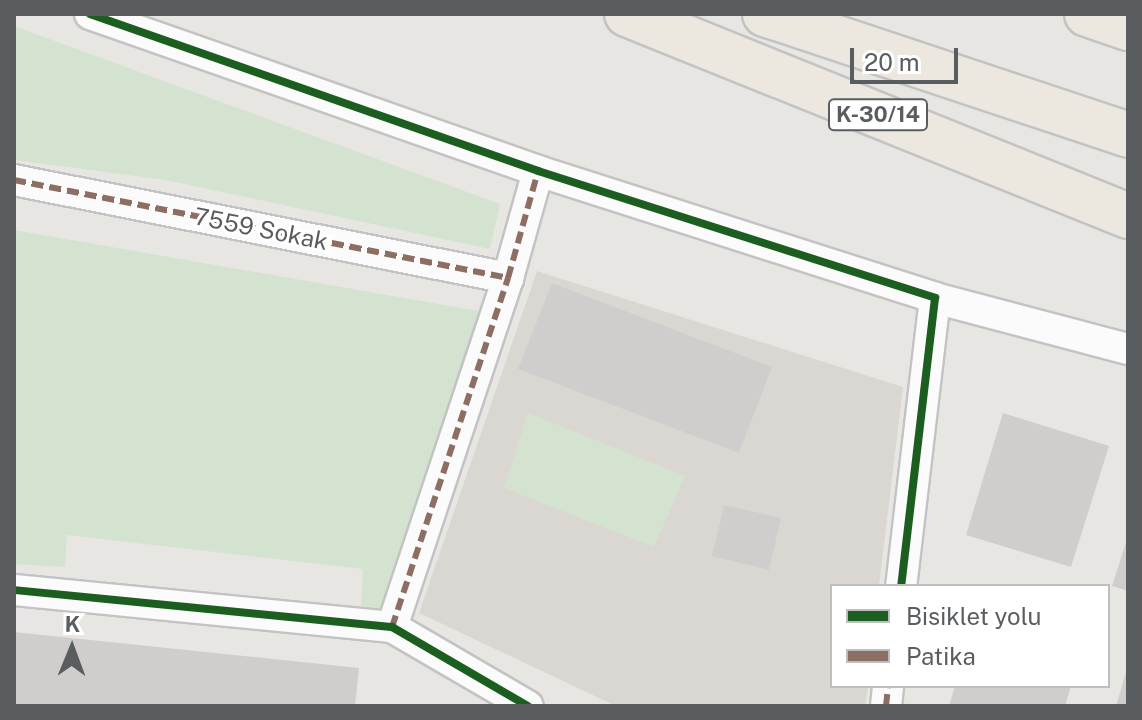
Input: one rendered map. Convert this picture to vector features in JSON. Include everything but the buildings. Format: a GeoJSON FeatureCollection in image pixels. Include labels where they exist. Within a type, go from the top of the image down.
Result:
{"type":"FeatureCollection","features":[{"type":"Feature","properties":{"kind":"highway","name":"K-30/14"},"geometry":{"type":"LineString","coordinates":[[627,14],[1128,216]]}},
{"type":"Feature","properties":{"kind":"highway"},"geometry":{"type":"LineString","coordinates":[[765,14],[1128,135]]}},
{"type":"Feature","properties":{"kind":"highway"},"geometry":{"type":"LineString","coordinates":[[1087,14],[1128,28]]}},
{"type":"Feature","properties":{"kind":"street"},"geometry":{"type":"LineString","coordinates":[[90,14],[538,171],[935,298],[1128,349]]}},
{"type":"Feature","properties":{"kind":"street"},"geometry":{"type":"LineString","coordinates":[[392,627],[508,278],[538,171]]}},
{"type":"Feature","properties":{"kind":"street","name":"7559 Sokak"},"geometry":{"type":"LineString","coordinates":[[14,180],[508,278]]}},
{"type":"Feature","properties":{"kind":"street"},"geometry":{"type":"LineString","coordinates":[[901,584],[935,298]]}},
{"type":"Feature","properties":{"kind":"street"},"geometry":{"type":"LineString","coordinates":[[14,590],[392,627],[528,706]]}},
{"type":"Feature","properties":{"kind":"shaded area"},"geometry":{"type":"Polygon","coordinates":[[[537,271],[903,387],[879,584],[830,584],[830,688],[868,688],[865,706],[616,706],[419,613],[537,271]]]}},
{"type":"Feature","properties":{"kind":"green space"},"geometry":{"type":"Polygon","coordinates":[[[14,26],[500,204],[490,249],[166,180],[14,160],[14,26]]]}},
{"type":"Feature","properties":{"kind":"green space"},"geometry":{"type":"Polygon","coordinates":[[[14,230],[490,313],[385,613],[361,608],[363,569],[67,535],[65,567],[14,564],[14,230]]]}},
{"type":"Feature","properties":{"kind":"green space"},"geometry":{"type":"Polygon","coordinates":[[[528,413],[685,476],[654,547],[504,488],[528,413]]]}},
{"type":"Feature","properties":{"kind":"marked path"},"geometry":{"type":"LineString","coordinates":[[392,627],[508,278],[538,171]]}},
{"type":"Feature","properties":{"kind":"marked path"},"geometry":{"type":"LineString","coordinates":[[14,180],[508,278]]}},
{"type":"Feature","properties":{"kind":"marked path"},"geometry":{"type":"LineString","coordinates":[[886,706],[888,688]]}},
{"type":"Feature","properties":{"kind":"cycle path"},"geometry":{"type":"LineString","coordinates":[[90,14],[538,171],[935,298],[901,584]]}},
{"type":"Feature","properties":{"kind":"cycle path"},"geometry":{"type":"LineString","coordinates":[[14,590],[392,627],[528,706]]}}]}
